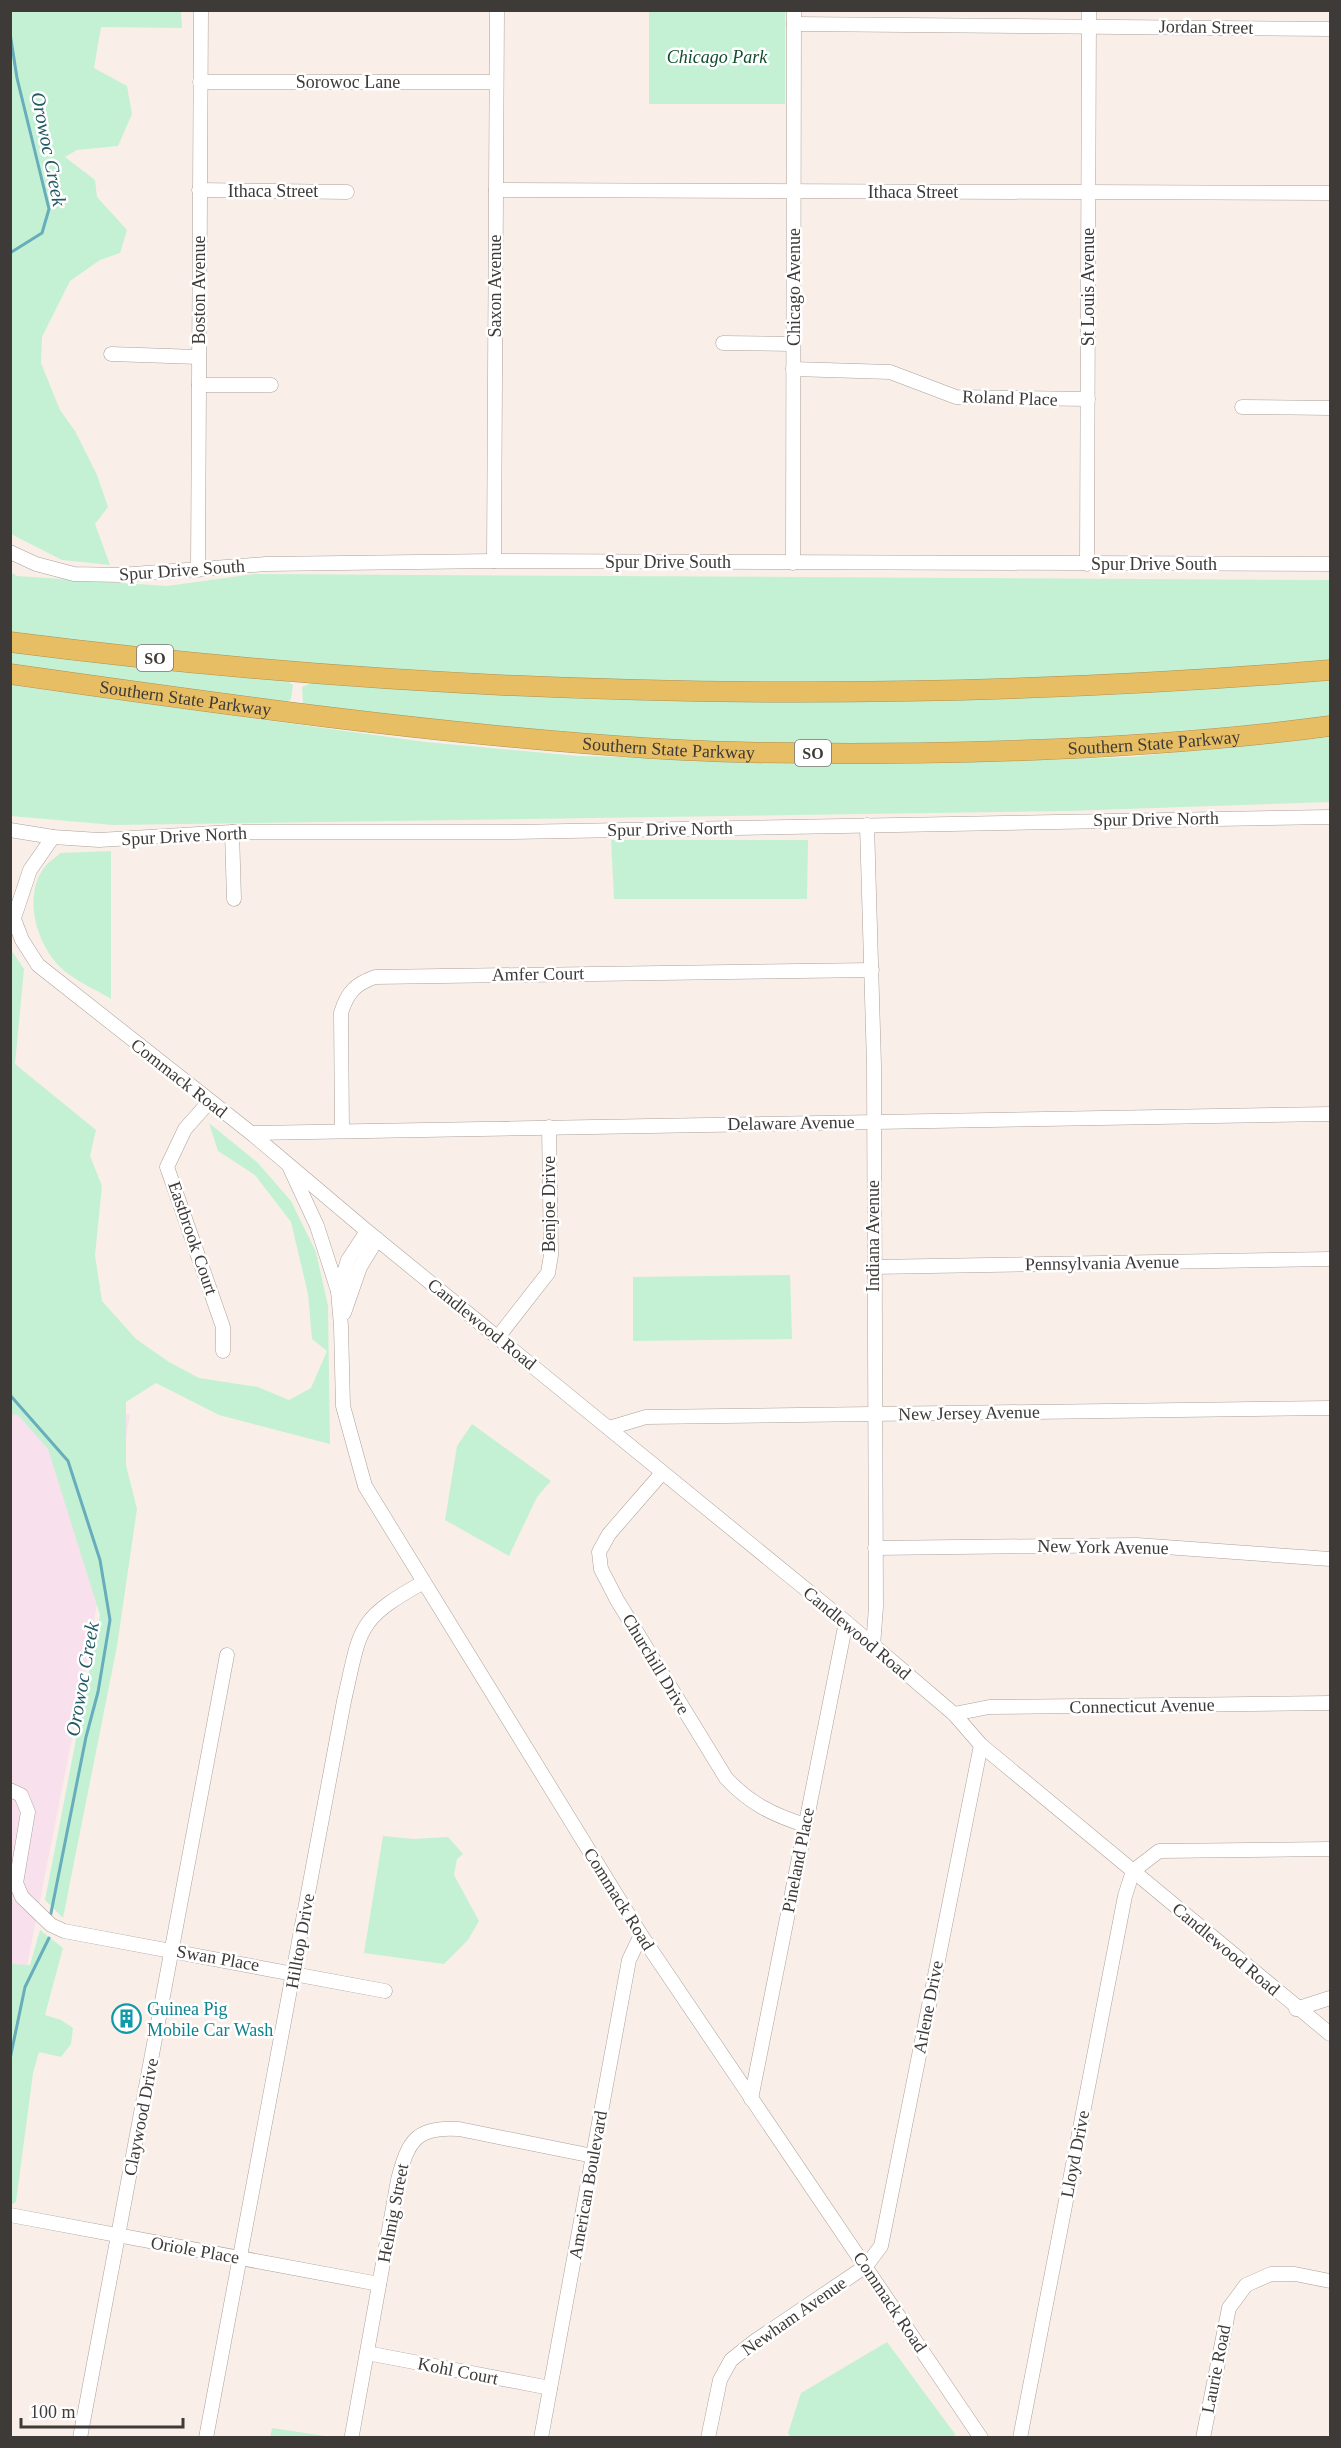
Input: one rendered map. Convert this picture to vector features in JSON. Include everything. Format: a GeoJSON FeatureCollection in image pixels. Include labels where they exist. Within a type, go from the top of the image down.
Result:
{"type":"FeatureCollection","features":[{"type":"Feature","properties":{"kind":"highway","name":"Southern State Parkway"},"geometry":{"type":"LineString","coordinates":[[10,642],[299,672],[433,681],[688,691],[822,692],[1058,687],[1330,670]]}},
{"type":"Feature","properties":{"kind":"highway","name":"Southern State Parkway"},"geometry":{"type":"LineString","coordinates":[[10,674],[382,724],[650,748],[801,753],[990,752],[1100,747],[1330,726]]}},
{"type":"Feature","properties":{"kind":"street","name":"Boston Avenue"},"geometry":{"type":"LineString","coordinates":[[198,570],[201,10]]}},
{"type":"Feature","properties":{"kind":"street","name":"Saxon Avenue"},"geometry":{"type":"LineString","coordinates":[[494,561],[497,10]]}},
{"type":"Feature","properties":{"kind":"street","name":"St Louis Avenue"},"geometry":{"type":"LineString","coordinates":[[1087,564],[1089,10]]}},
{"type":"Feature","properties":{"kind":"street","name":"Jordan Street"},"geometry":{"type":"LineString","coordinates":[[794,17],[1330,29]]}},
{"type":"Feature","properties":{"kind":"street","name":"Chicago Avenue"},"geometry":{"type":"LineString","coordinates":[[793,563],[794,17]]}},
{"type":"Feature","properties":{"kind":"street","name":"Sorowoc Lane"},"geometry":{"type":"LineString","coordinates":[[200,82],[496,82]]}},
{"type":"Feature","properties":{"kind":"street","name":"Ithaca Street"},"geometry":{"type":"LineString","coordinates":[[200,190],[347,192]]}},
{"type":"Feature","properties":{"kind":"street","name":"Ithaca Street"},"geometry":{"type":"LineString","coordinates":[[496,190],[1330,194]]}},
{"type":"Feature","properties":{"kind":"street"},"geometry":{"type":"LineString","coordinates":[[723,343],[794,344]]}},
{"type":"Feature","properties":{"kind":"street"},"geometry":{"type":"LineString","coordinates":[[111,354],[198,357]]}},
{"type":"Feature","properties":{"kind":"street","name":"Roland Place"},"geometry":{"type":"LineString","coordinates":[[793,369],[890,372],[956,397],[1088,399]]}},
{"type":"Feature","properties":{"kind":"street"},"geometry":{"type":"LineString","coordinates":[[199,385],[272,385]]}},
{"type":"Feature","properties":{"kind":"street"},"geometry":{"type":"LineString","coordinates":[[1242,407],[1330,408]]}},
{"type":"Feature","properties":{"kind":"street","name":"Spur Drive South"},"geometry":{"type":"LineString","coordinates":[[10,552],[36,564],[74,574],[120,575],[266,564],[494,561],[1330,564]]}},
{"type":"Feature","properties":{"kind":"street","name":"Spur Drive North"},"geometry":{"type":"LineString","coordinates":[[10,830],[53,837],[99,840],[232,832],[512,832],[1330,817]]}},
{"type":"Feature","properties":{"kind":"street","name":"Indiana Avenue"},"geometry":{"type":"LineString","coordinates":[[867,825],[872,970],[876,1607],[873,1646]]}},
{"type":"Feature","properties":{"kind":"street"},"geometry":{"type":"LineString","coordinates":[[232,832],[234,899]]}},
{"type":"Feature","properties":{"kind":"street"},"geometry":{"type":"LineString","coordinates":[[12,914],[30,870],[53,837]]}},
{"type":"Feature","properties":{"kind":"street","name":"Commack Road"},"geometry":{"type":"LineString","coordinates":[[12,914],[22,940],[38,965],[251,1133],[372,1235]]}},
{"type":"Feature","properties":{"kind":"street","name":"Amfer Court"},"geometry":{"type":"LineString","coordinates":[[342,1130],[341,1013],[346,996],[352,989],[358,983],[375,977],[872,970]]}},
{"type":"Feature","properties":{"kind":"street","name":"Eastbrook Court"},"geometry":{"type":"LineString","coordinates":[[209,1102],[185,1129],[167,1167],[221,1320],[224,1335],[223,1351]]}},
{"type":"Feature","properties":{"kind":"street","name":"Delaware Avenue"},"geometry":{"type":"LineString","coordinates":[[251,1133],[1330,1114]]}},
{"type":"Feature","properties":{"kind":"street","name":"Benjoe Drive"},"geometry":{"type":"LineString","coordinates":[[498,1337],[548,1273],[550,1255],[549,1127]]}},
{"type":"Feature","properties":{"kind":"street"},"geometry":{"type":"LineString","coordinates":[[290,1166],[317,1226],[338,1292]]}},
{"type":"Feature","properties":{"kind":"street","name":"Commack Road"},"geometry":{"type":"LineString","coordinates":[[372,1235],[348,1260],[338,1292],[343,1406],[365,1486],[640,1935],[866,2266],[976,2434]]}},
{"type":"Feature","properties":{"kind":"street","name":"Commack Road"},"geometry":{"type":"LineString","coordinates":[[341,1326],[348,1297],[372,1235]]}},
{"type":"Feature","properties":{"kind":"street","name":"Candlewood Road"},"geometry":{"type":"LineString","coordinates":[[372,1235],[846,1622],[954,1714],[981,1745],[1296,2009],[1330,2034]]}},
{"type":"Feature","properties":{"kind":"street","name":"Pennsylvania Avenue"},"geometry":{"type":"LineString","coordinates":[[873,1267],[1330,1259]]}},
{"type":"Feature","properties":{"kind":"street","name":"New Jersey Avenue"},"geometry":{"type":"LineString","coordinates":[[609,1428],[646,1417],[1330,1408]]}},
{"type":"Feature","properties":{"kind":"street","name":"Churchill Drive"},"geometry":{"type":"LineString","coordinates":[[662,1473],[609,1534],[599,1552],[601,1569],[617,1600],[726,1778],[741,1794],[757,1806],[805,1825]]}},
{"type":"Feature","properties":{"kind":"street","name":"New York Avenue"},"geometry":{"type":"LineString","coordinates":[[875,1548],[1137,1545],[1330,1559]]}},
{"type":"Feature","properties":{"kind":"street","name":"Hilltop Drive"},"geometry":{"type":"LineString","coordinates":[[206,2438],[344,1701],[359,1636],[372,1616],[387,1602],[424,1582]]}},
{"type":"Feature","properties":{"kind":"street","name":"Pineland Place"},"geometry":{"type":"LineString","coordinates":[[751,2099],[846,1622]]}},
{"type":"Feature","properties":{"kind":"street","name":"Claywood Drive"},"geometry":{"type":"LineString","coordinates":[[80,2438],[228,1655]]}},
{"type":"Feature","properties":{"kind":"street","name":"Connecticut Avenue"},"geometry":{"type":"LineString","coordinates":[[954,1714],[989,1707],[1330,1703]]}},
{"type":"Feature","properties":{"kind":"street","name":"Arlene Drive"},"geometry":{"type":"LineString","coordinates":[[866,2266],[881,2246],[981,1745]]}},
{"type":"Feature","properties":{"kind":"street","name":"Swan Place"},"geometry":{"type":"LineString","coordinates":[[16,1792],[28,1812],[16,1883],[22,1898],[51,1925],[64,1931],[294,1972],[385,1991]]}},
{"type":"Feature","properties":{"kind":"street"},"geometry":{"type":"LineString","coordinates":[[1133,1872],[1159,1851],[1330,1849]]}},
{"type":"Feature","properties":{"kind":"street","name":"Lloyd Drive"},"geometry":{"type":"LineString","coordinates":[[1020,2438],[1125,1896],[1133,1872]]}},
{"type":"Feature","properties":{"kind":"street","name":"American Boulevard"},"geometry":{"type":"LineString","coordinates":[[541,2438],[628,1960],[640,1935]]}},
{"type":"Feature","properties":{"kind":"street"},"geometry":{"type":"LineString","coordinates":[[1296,2009],[1330,1998]]}},
{"type":"Feature","properties":{"kind":"street","name":"Helmig Street"},"geometry":{"type":"LineString","coordinates":[[352,2435],[405,2152],[418,2135],[437,2127],[459,2129],[593,2156]]}},
{"type":"Feature","properties":{"kind":"street","name":"Oriole Place"},"geometry":{"type":"LineString","coordinates":[[10,2215],[379,2284]]}},
{"type":"Feature","properties":{"kind":"street","name":"Newham Avenue"},"geometry":{"type":"LineString","coordinates":[[708,2438],[720,2380],[731,2360],[866,2266]]}},
{"type":"Feature","properties":{"kind":"street","name":"Laurie Road"},"geometry":{"type":"LineString","coordinates":[[1203,2438],[1229,2308],[1246,2286],[1271,2274],[1295,2274],[1330,2281]]}},
{"type":"Feature","properties":{"kind":"street","name":"Kohl Court"},"geometry":{"type":"LineString","coordinates":[[367,2353],[549,2388]]}},
{"type":"Feature","properties":{"kind":"shaded area"},"geometry":{"type":"Polygon","coordinates":[[[11,1392],[130,1415],[83,1683],[11,2046],[11,1392]]]}},
{"type":"Feature","properties":{"kind":"green space"},"geometry":{"type":"Polygon","coordinates":[[[11,10],[181,11],[182,28],[101,27],[94,68],[127,86],[132,114],[118,146],[77,150],[65,157],[95,180],[97,197],[127,230],[120,253],[100,260],[70,281],[42,337],[41,363],[60,410],[75,431],[97,475],[108,507],[95,524],[110,565],[62,560],[11,534],[11,10]]]}},
{"type":"Feature","properties":{"kind":"green space","name":"Chicago Park"},"geometry":{"type":"Polygon","coordinates":[[[649,11],[785,11],[785,104],[649,104],[649,11]]]}},
{"type":"Feature","properties":{"kind":"green space"},"geometry":{"type":"Polygon","coordinates":[[[10,572],[17,576],[167,586],[254,574],[1330,580],[1330,660],[1165,672],[1000,679],[835,682],[670,681],[505,676],[340,666],[175,652],[11,633],[10,572]]]}},
{"type":"Feature","properties":{"kind":"green space"},"geometry":{"type":"Polygon","coordinates":[[[11,652],[287,681],[293,685],[291,699],[285,703],[11,665],[11,652]]]}},
{"type":"Feature","properties":{"kind":"green space"},"geometry":{"type":"Polygon","coordinates":[[[1330,679],[1330,717],[1144,734],[956,743],[862,744],[675,741],[511,730],[303,704],[302,687],[311,683],[566,695],[821,700],[1076,695],[1203,689],[1330,679]]]}},
{"type":"Feature","properties":{"kind":"green space"},"geometry":{"type":"Polygon","coordinates":[[[11,685],[426,742],[578,756],[911,764],[1130,757],[1330,737],[1330,802],[1067,811],[113,825],[11,816],[11,685]]]}},
{"type":"Feature","properties":{"kind":"green space"},"geometry":{"type":"Polygon","coordinates":[[[611,840],[808,840],[807,899],[614,899],[611,840]]]}},
{"type":"Feature","properties":{"kind":"green space"},"geometry":{"type":"Polygon","coordinates":[[[111,851],[111,999],[71,976],[52,957],[39,934],[35,920],[34,893],[37,881],[45,867],[60,853],[111,851]]]}},
{"type":"Feature","properties":{"kind":"green space"},"geometry":{"type":"Polygon","coordinates":[[[10,948],[24,969],[15,1064],[96,1130],[90,1156],[102,1186],[95,1255],[102,1301],[136,1339],[169,1362],[199,1378],[258,1387],[289,1400],[311,1388],[327,1351],[312,1339],[308,1294],[291,1222],[255,1175],[218,1151],[209,1123],[258,1163],[291,1201],[316,1252],[328,1306],[330,1444],[219,1415],[156,1383],[126,1402],[126,1465],[137,1509],[117,1646],[63,1918],[45,1900],[100,1615],[48,1449],[18,1415],[11,1414],[10,948]]]}},
{"type":"Feature","properties":{"kind":"green space"},"geometry":{"type":"Polygon","coordinates":[[[790,1275],[792,1339],[633,1341],[633,1277],[790,1275]]]}},
{"type":"Feature","properties":{"kind":"green space"},"geometry":{"type":"Polygon","coordinates":[[[472,1424],[551,1481],[537,1497],[509,1556],[445,1520],[457,1446],[472,1424]]]}},
{"type":"Feature","properties":{"kind":"green space"},"geometry":{"type":"Polygon","coordinates":[[[383,1836],[413,1839],[448,1837],[463,1854],[457,1859],[454,1875],[479,1921],[468,1940],[444,1964],[364,1953],[383,1836]]]}},
{"type":"Feature","properties":{"kind":"green space"},"geometry":{"type":"Polygon","coordinates":[[[40,1930],[63,1948],[45,2015],[61,2020],[73,2028],[71,2044],[61,2057],[39,2052],[33,2073],[16,2202],[11,2205],[11,1964],[30,1965],[40,1930]]]}},
{"type":"Feature","properties":{"kind":"green space"},"geometry":{"type":"Polygon","coordinates":[[[887,2342],[955,2434],[954,2437],[790,2437],[788,2433],[801,2393],[887,2342]]]}},
{"type":"Feature","properties":{"kind":"green space"},"geometry":{"type":"Polygon","coordinates":[[[272,2428],[332,2437],[270,2437],[272,2428]]]}},
{"type":"Feature","properties":{"kind":"waterway","name":"Orowoc Creek"},"geometry":{"type":"LineString","coordinates":[[10,33],[17,78],[49,209],[42,233],[10,253]]}},
{"type":"Feature","properties":{"kind":"waterway","name":"Orowoc Creek"},"geometry":{"type":"LineString","coordinates":[[10,1395],[68,1461],[100,1560],[110,1620],[98,1692],[86,1737],[50,1918]]}},
{"type":"Feature","properties":{"kind":"waterway","name":"Orowoc Creek"},"geometry":{"type":"LineString","coordinates":[[10,2059],[25,1987],[49,1938]]}},
{"type":"Feature","properties":{"kind":"place","name":"Guinea Pig Mobile Car Wash"},"geometry":{"type":"Point","coordinates":[126,2019]}}]}
